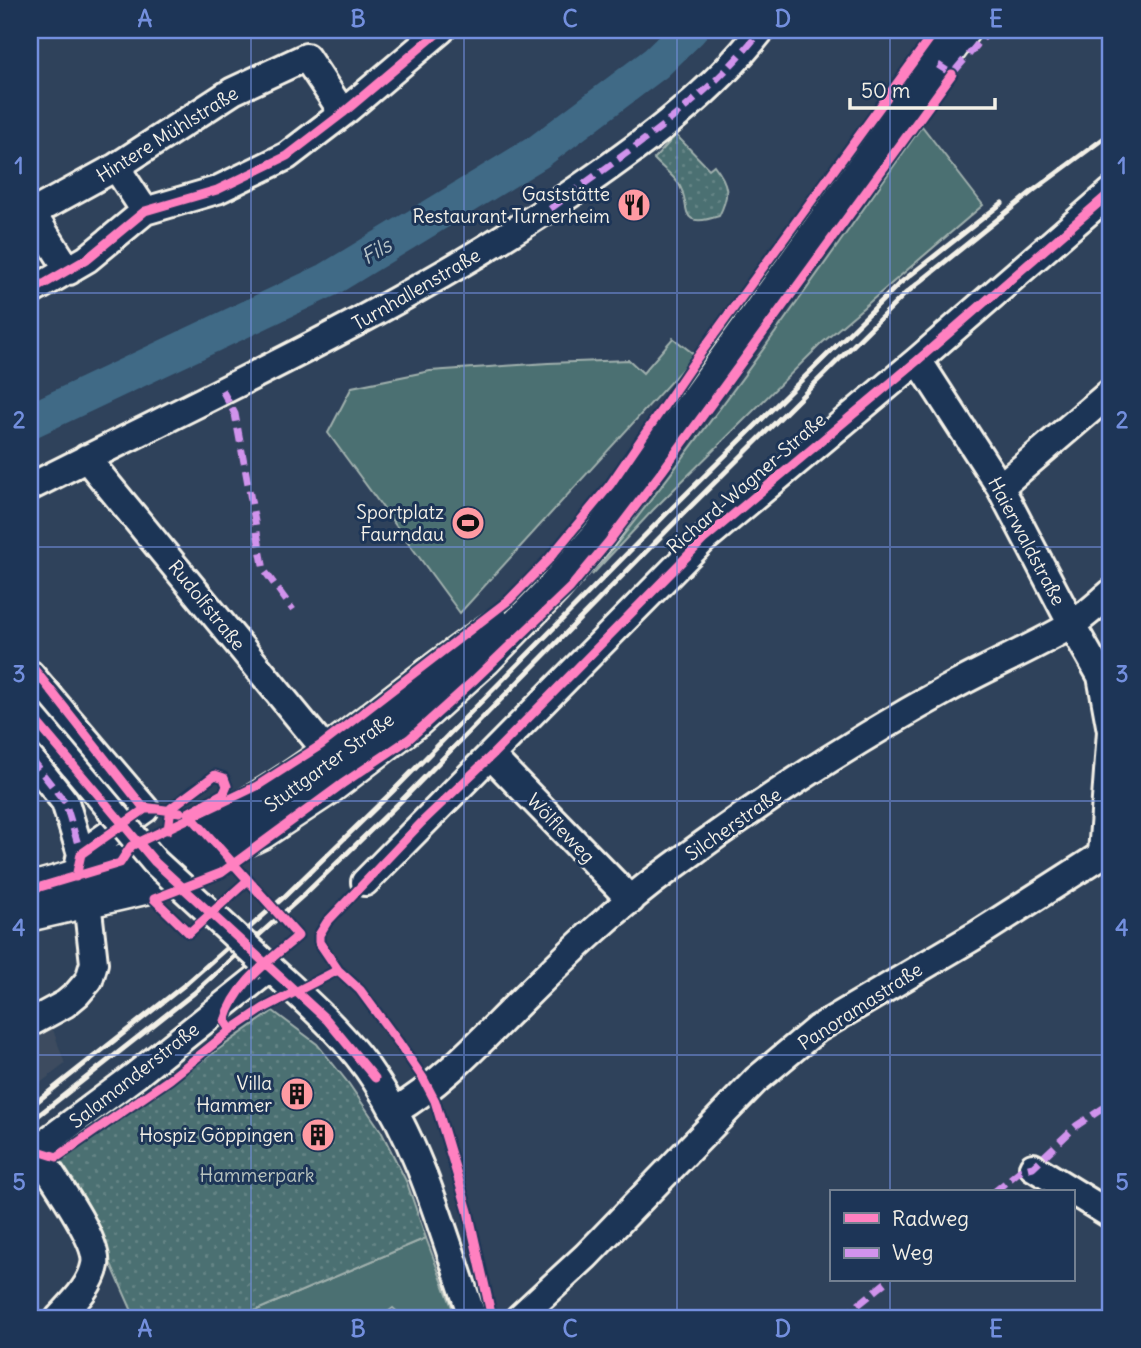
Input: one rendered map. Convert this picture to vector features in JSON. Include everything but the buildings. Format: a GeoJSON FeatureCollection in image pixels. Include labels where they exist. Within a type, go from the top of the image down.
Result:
{"type":"FeatureCollection","features":[{"type":"Feature","properties":{"kind":"main road","name":"Stuttgarter Straße"},"geometry":{"type":"LineString","coordinates":[[30,914],[81,877],[147,887],[262,832],[316,796],[416,721],[485,659],[554,588],[640,482],[962,30]]}},
{"type":"Feature","properties":{"kind":"main road","name":"Stuttgarter Straße"},"geometry":{"type":"LineString","coordinates":[[30,890],[81,877],[120,863],[236,811],[320,744],[554,588]]}},
{"type":"Feature","properties":{"kind":"street"},"geometry":{"type":"LineString","coordinates":[[30,292],[87,259],[145,211],[217,190],[283,158],[343,113],[441,30]]}},
{"type":"Feature","properties":{"kind":"street","name":"Turnhallenstraße"},"geometry":{"type":"LineString","coordinates":[[30,487],[311,347],[509,236],[673,120],[761,30]]}},
{"type":"Feature","properties":{"kind":"street","name":"Hintere Mühlstraße"},"geometry":{"type":"LineString","coordinates":[[69,271],[32,213],[116,167],[233,91],[306,57],[343,113]]}},
{"type":"Feature","properties":{"kind":"street"},"geometry":{"type":"LineString","coordinates":[[116,167],[145,211]]}},
{"type":"Feature","properties":{"kind":"street","name":"Richard-Wagner-Straße"},"geometry":{"type":"LineString","coordinates":[[365,882],[703,540],[918,360],[1111,192]]}},
{"type":"Feature","properties":{"kind":"street","name":"Haierwaldstraße"},"geometry":{"type":"LineString","coordinates":[[918,360],[1000,486],[1101,676],[1111,731],[1107,851]]}},
{"type":"Feature","properties":{"kind":"street"},"geometry":{"type":"LineString","coordinates":[[1000,486],[1111,392]]}},
{"type":"Feature","properties":{"kind":"street","name":"Rudolfstraße"},"geometry":{"type":"LineString","coordinates":[[86,458],[320,744]]}},
{"type":"Feature","properties":{"kind":"street","name":"Silcherstraße"},"geometry":{"type":"LineString","coordinates":[[417,1097],[631,900],[756,807],[841,752],[948,689],[1072,625],[1111,593]]}},
{"type":"Feature","properties":{"kind":"street"},"geometry":{"type":"LineString","coordinates":[[30,674],[145,809],[81,877]]}},
{"type":"Feature","properties":{"kind":"street"},"geometry":{"type":"LineString","coordinates":[[30,714],[148,854],[327,1020],[375,1079],[417,1097],[408,1137],[473,1318]]}},
{"type":"Feature","properties":{"kind":"street","name":"Wölfleweg"},"geometry":{"type":"LineString","coordinates":[[491,756],[631,900]]}},
{"type":"Feature","properties":{"kind":"street"},"geometry":{"type":"LineString","coordinates":[[30,758],[65,802],[81,877],[94,963],[89,980],[65,1003],[30,1023]]}},
{"type":"Feature","properties":{"kind":"street","name":"Panoramastraße"},"geometry":{"type":"LineString","coordinates":[[519,1318],[586,1256],[756,1080],[817,1029],[978,934],[1107,851]]}},
{"type":"Feature","properties":{"kind":"street","name":"Salamanderstraße"},"geometry":{"type":"LineString","coordinates":[[33,1152],[136,1075],[270,968]]}},
{"type":"Feature","properties":{"kind":"street"},"geometry":{"type":"LineString","coordinates":[[33,1152],[84,1227],[93,1245],[96,1264],[82,1293],[59,1318]]}},
{"type":"Feature","properties":{"kind":"street"},"geometry":{"type":"LineString","coordinates":[[1033,1167],[1070,1190]]}},
{"type":"Feature","properties":{"kind":"street"},"geometry":{"type":"LineString","coordinates":[[1074,1192],[1111,1215]]}},
{"type":"Feature","properties":{"kind":"shaded area"},"geometry":{"type":"Polygon","coordinates":[[[50,1021],[65,1064],[30,1091],[30,1029],[50,1021]]]}},
{"type":"Feature","properties":{"kind":"green space"},"geometry":{"type":"Polygon","coordinates":[[[922,126],[983,205],[822,343],[653,510],[592,575],[719,409],[922,126]]]}},
{"type":"Feature","properties":{"kind":"green space"},"geometry":{"type":"Polygon","coordinates":[[[676,135],[709,169],[714,165],[723,178],[726,195],[719,216],[705,220],[690,217],[678,183],[654,159],[676,135]]]}},
{"type":"Feature","properties":{"kind":"green space","name":"Sportplatz Faurndau"},"geometry":{"type":"Polygon","coordinates":[[[673,338],[695,355],[460,613],[328,433],[352,387],[430,371],[548,363],[629,360],[643,373],[673,338]]]}},
{"type":"Feature","properties":{"kind":"green space","name":"Hammerpark"},"geometry":{"type":"Polygon","coordinates":[[[273,1011],[317,1044],[381,1131],[407,1183],[426,1238],[238,1318],[135,1318],[112,1266],[55,1164],[273,1011]]]}},
{"type":"Feature","properties":{"kind":"green space"},"geometry":{"type":"Polygon","coordinates":[[[426,1238],[456,1318],[404,1318],[393,1308],[380,1318],[238,1318],[426,1238]]]}},
{"type":"Feature","properties":{"kind":"waterway","name":"Fils"},"geometry":{"type":"LineString","coordinates":[[30,421],[328,280],[538,152],[656,63],[690,30]]}},
{"type":"Feature","properties":{"kind":"railway"},"geometry":{"type":"LineString","coordinates":[[30,1122],[194,993],[306,893],[402,800],[682,515],[905,294],[1034,190],[1111,133]]}},
{"type":"Feature","properties":{"kind":"railway"},"geometry":{"type":"LineString","coordinates":[[30,1107],[187,983],[284,897],[899,284],[1002,203]]}},
{"type":"Feature","properties":{"kind":"marked path"},"geometry":{"type":"LineString","coordinates":[[550,209],[688,105],[714,82],[761,30]]}},
{"type":"Feature","properties":{"kind":"marked path"},"geometry":{"type":"LineString","coordinates":[[938,65],[952,74],[990,30]]}},
{"type":"Feature","properties":{"kind":"marked path"},"geometry":{"type":"LineString","coordinates":[[222,390],[235,414],[264,570],[293,610]]}},
{"type":"Feature","properties":{"kind":"marked path"},"geometry":{"type":"LineString","coordinates":[[30,758],[65,802],[81,854],[80,860]]}},
{"type":"Feature","properties":{"kind":"marked path"},"geometry":{"type":"LineString","coordinates":[[996,1190],[1021,1170],[1033,1167],[1076,1126],[1111,1103]]}},
{"type":"Feature","properties":{"kind":"marked path"},"geometry":{"type":"LineString","coordinates":[[842,1318],[887,1282]]}},
{"type":"Feature","properties":{"kind":"cycle path"},"geometry":{"type":"LineString","coordinates":[[30,292],[87,259],[145,211],[217,190],[287,156],[343,113],[441,30]]}},
{"type":"Feature","properties":{"kind":"cycle path"},"geometry":{"type":"LineString","coordinates":[[30,890],[120,863],[131,846],[257,786],[321,745],[509,600],[548,560],[610,485],[694,362],[936,30]]}},
{"type":"Feature","properties":{"kind":"cycle path"},"geometry":{"type":"LineString","coordinates":[[248,880],[189,933],[154,899],[221,873],[342,784],[409,739],[570,588],[663,470],[952,74]]}},
{"type":"Feature","properties":{"kind":"cycle path"},"geometry":{"type":"LineString","coordinates":[[492,1318],[468,1211],[435,1101],[423,1078],[360,990],[338,970],[319,942],[319,935],[327,922],[422,822],[491,756],[703,540],[918,360],[1111,192]]}},
{"type":"Feature","properties":{"kind":"cycle path"},"geometry":{"type":"LineString","coordinates":[[30,664],[143,807],[180,812]]}},
{"type":"Feature","properties":{"kind":"cycle path"},"geometry":{"type":"LineString","coordinates":[[30,714],[155,862],[327,1020],[375,1078]]}},
{"type":"Feature","properties":{"kind":"cycle path"},"geometry":{"type":"LineString","coordinates":[[168,830],[171,808],[215,775],[224,778],[227,786],[224,793],[188,813],[298,936],[265,964],[237,995],[225,1021],[231,1030]]}},
{"type":"Feature","properties":{"kind":"cycle path"},"geometry":{"type":"LineString","coordinates":[[76,877],[81,854],[145,809],[155,809]]}},
{"type":"Feature","properties":{"kind":"cycle path"},"geometry":{"type":"LineString","coordinates":[[30,1154],[35,1150],[57,1157],[170,1079],[231,1030],[264,1008],[338,970]]}},
{"type":"Feature","properties":{"kind":"place","name":"Gaststätte Restaurant Turnerheim"},"geometry":{"type":"Point","coordinates":[634,205]}},
{"type":"Feature","properties":{"kind":"place","name":"Sportplatz Faurndau"},"geometry":{"type":"Point","coordinates":[468,523]}},
{"type":"Feature","properties":{"kind":"place","name":"Villa Hammer"},"geometry":{"type":"Point","coordinates":[297,1094]}},
{"type":"Feature","properties":{"kind":"place","name":"Hospiz Göppingen"},"geometry":{"type":"Point","coordinates":[318,1135]}}]}
